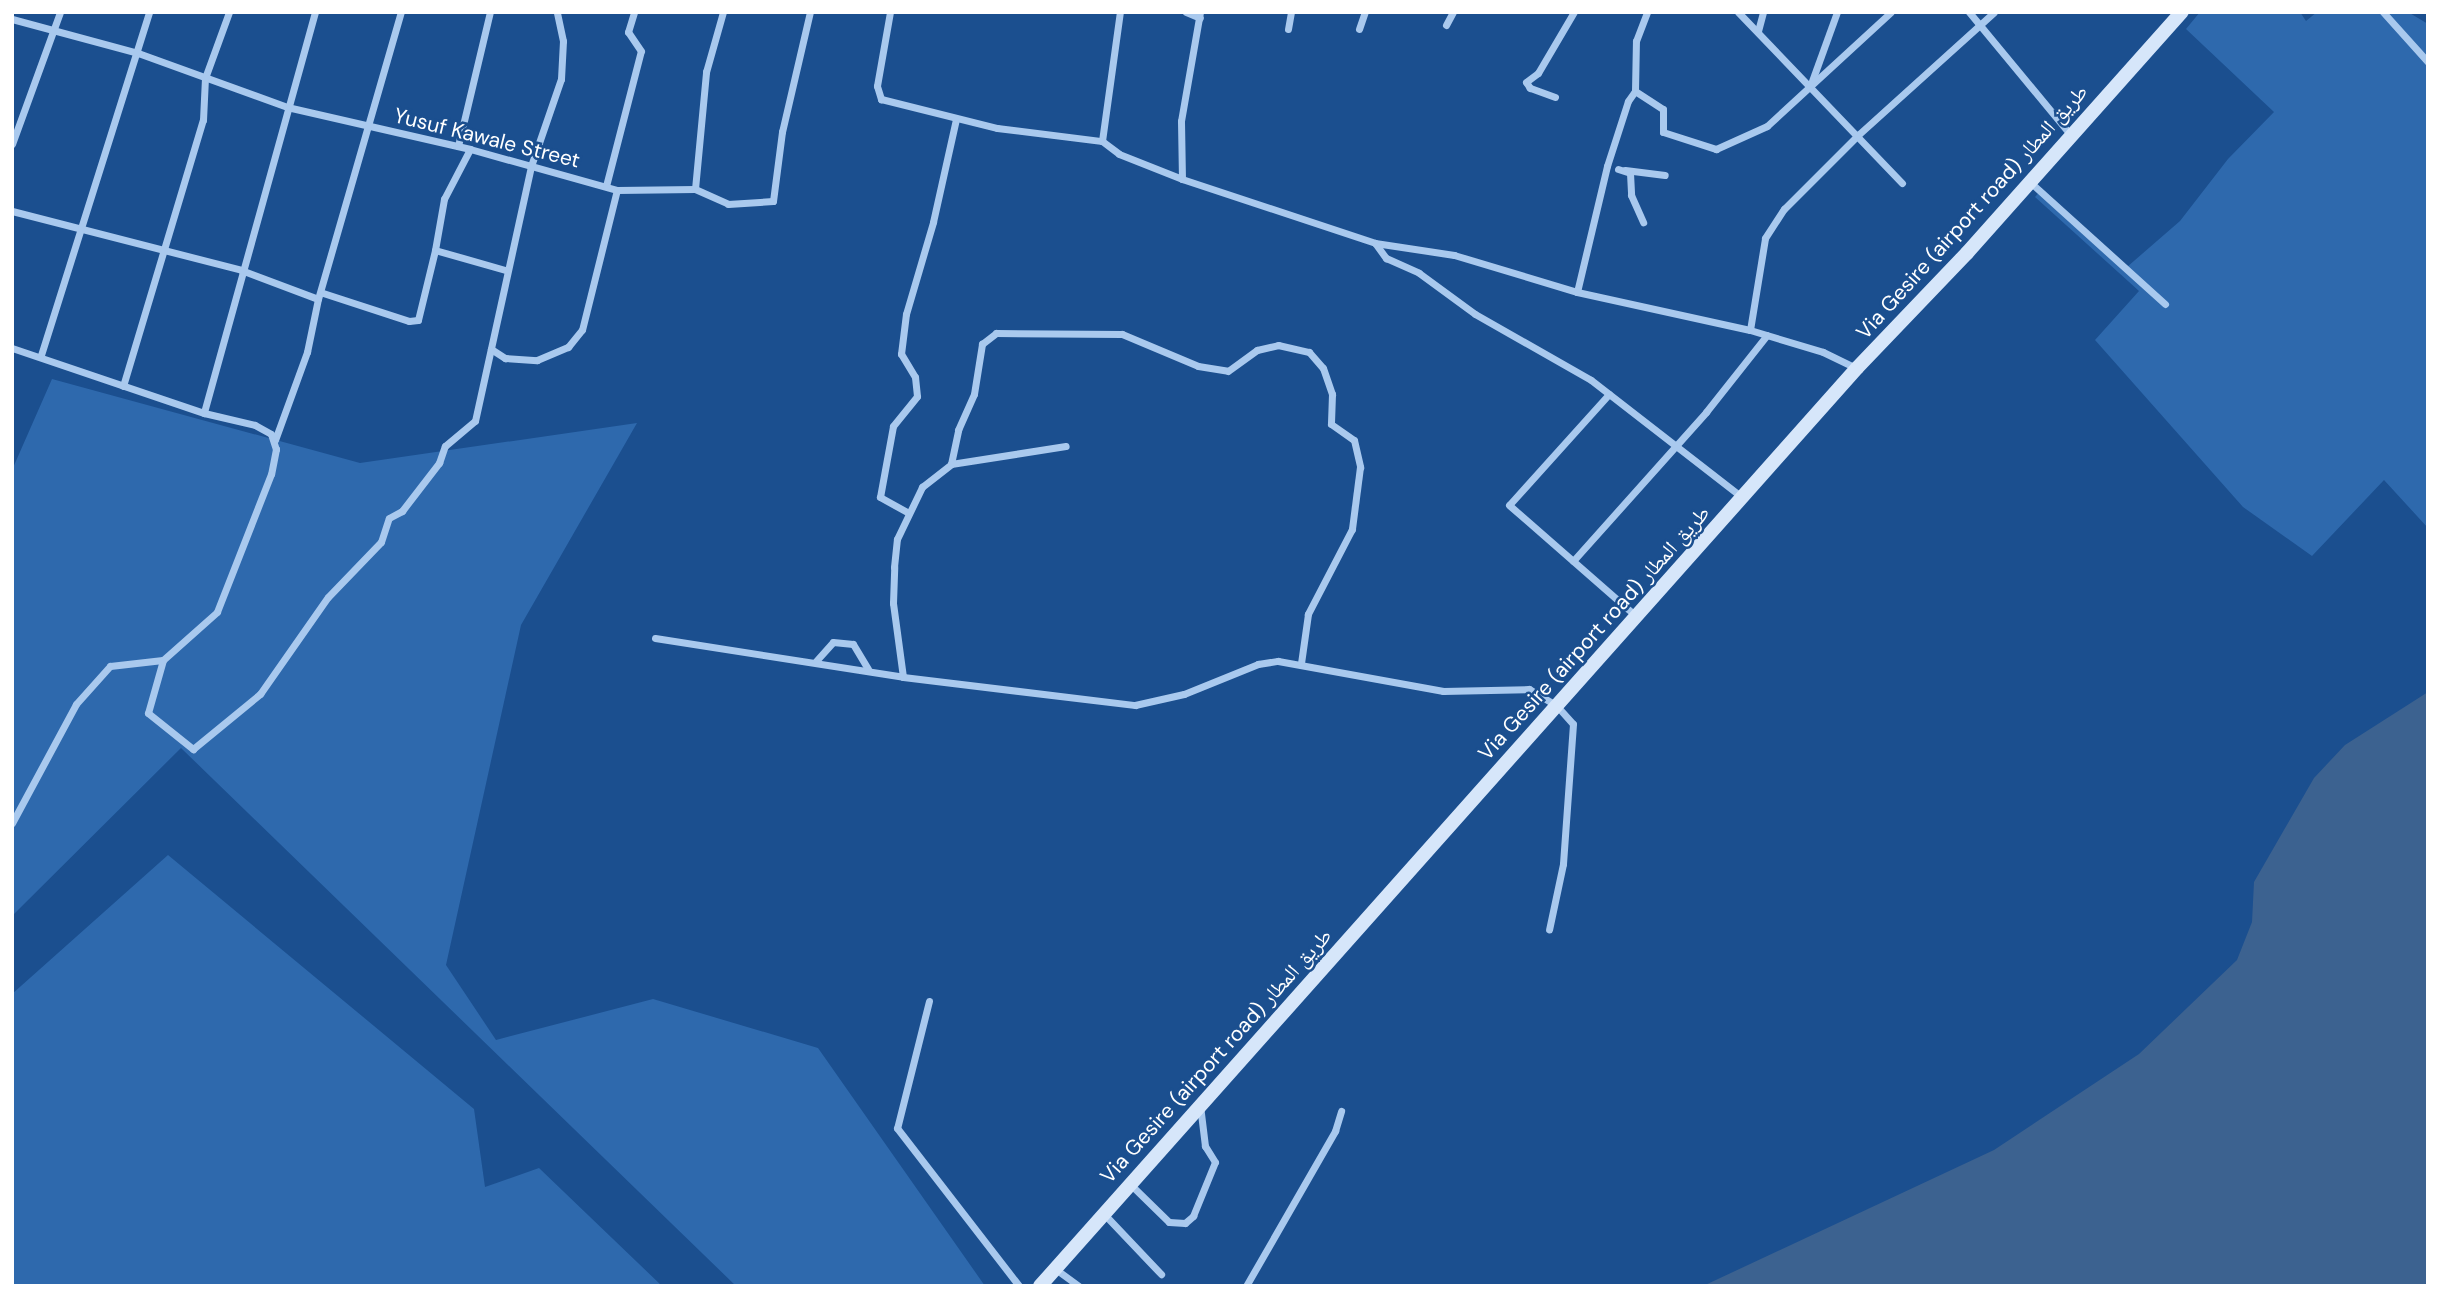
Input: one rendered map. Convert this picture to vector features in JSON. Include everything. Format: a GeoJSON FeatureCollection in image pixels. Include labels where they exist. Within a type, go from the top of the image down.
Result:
{"type":"FeatureCollection","features":[{"type":"Feature","properties":{"kind":"main road","name":"Via Gesire (airport road) طريق المطار"},"geometry":{"type":"LineString","coordinates":[[1040,1286],[1556,705],[1744,499],[1857,368],[2030,182],[2070,134],[2182,12]]}},
{"type":"Feature","properties":{"kind":"street"},"geometry":{"type":"LineString","coordinates":[[12,144],[60,12]]}},
{"type":"Feature","properties":{"kind":"street"},"geometry":{"type":"LineString","coordinates":[[41,355],[149,12]]}},
{"type":"Feature","properties":{"kind":"street"},"geometry":{"type":"LineString","coordinates":[[123,387],[203,120],[205,78],[229,12]]}},
{"type":"Feature","properties":{"kind":"street"},"geometry":{"type":"LineString","coordinates":[[204,413],[241,270],[315,12]]}},
{"type":"Feature","properties":{"kind":"street"},"geometry":{"type":"LineString","coordinates":[[401,12],[320,296],[307,352],[275,440],[271,474],[217,612],[163,660],[148,713],[193,749],[260,694],[328,597],[381,542],[389,518],[402,511],[439,463],[445,446],[475,421],[505,270],[531,166],[561,79],[563,41],[557,12]]}},
{"type":"Feature","properties":{"kind":"street"},"geometry":{"type":"LineString","coordinates":[[457,146],[489,12]]}},
{"type":"Feature","properties":{"kind":"street"},"geometry":{"type":"LineString","coordinates":[[606,186],[641,51],[628,32],[634,12]]}},
{"type":"Feature","properties":{"kind":"street"},"geometry":{"type":"LineString","coordinates":[[695,189],[706,72],[723,12]]}},
{"type":"Feature","properties":{"kind":"street","name":"Yusuf Kawale Street"},"geometry":{"type":"LineString","coordinates":[[12,19],[55,28],[138,53],[287,107],[470,149],[617,190],[695,189],[727,204],[773,201],[782,132],[810,12]]}},
{"type":"Feature","properties":{"kind":"street"},"geometry":{"type":"LineString","coordinates":[[890,12],[878,94],[881,99],[956,119],[1050,138],[1102,141],[1119,153],[1182,179],[1375,243],[1454,256],[1577,292],[1750,330],[1857,368]]}},
{"type":"Feature","properties":{"kind":"street"},"geometry":{"type":"LineString","coordinates":[[1102,141],[1120,12]]}},
{"type":"Feature","properties":{"kind":"street"},"geometry":{"type":"LineString","coordinates":[[1182,179],[1181,121],[1200,15],[1186,12]]}},
{"type":"Feature","properties":{"kind":"street"},"geometry":{"type":"LineString","coordinates":[[1288,29],[1291,12]]}},
{"type":"Feature","properties":{"kind":"street"},"geometry":{"type":"LineString","coordinates":[[1359,29],[1365,12]]}},
{"type":"Feature","properties":{"kind":"street"},"geometry":{"type":"LineString","coordinates":[[1446,25],[1453,12]]}},
{"type":"Feature","properties":{"kind":"street"},"geometry":{"type":"LineString","coordinates":[[1555,97],[1530,88],[1526,82],[1538,73],[1574,12]]}},
{"type":"Feature","properties":{"kind":"street"},"geometry":{"type":"LineString","coordinates":[[1577,292],[1607,166],[1635,91],[1636,41],[1647,12]]}},
{"type":"Feature","properties":{"kind":"street"},"geometry":{"type":"LineString","coordinates":[[1738,12],[1811,85],[1902,183]]}},
{"type":"Feature","properties":{"kind":"street"},"geometry":{"type":"LineString","coordinates":[[1758,31],[1762,12]]}},
{"type":"Feature","properties":{"kind":"street"},"geometry":{"type":"LineString","coordinates":[[1811,85],[1837,12]]}},
{"type":"Feature","properties":{"kind":"street"},"geometry":{"type":"LineString","coordinates":[[1635,91],[1663,109],[1663,132],[1716,149],[1767,126],[1891,12]]}},
{"type":"Feature","properties":{"kind":"street"},"geometry":{"type":"LineString","coordinates":[[1969,12],[2070,134]]}},
{"type":"Feature","properties":{"kind":"street"},"geometry":{"type":"LineString","coordinates":[[1750,330],[1765,238],[1784,209],[1857,135],[1994,12]]}},
{"type":"Feature","properties":{"kind":"street"},"geometry":{"type":"LineString","coordinates":[[2383,12],[2428,62]]}},
{"type":"Feature","properties":{"kind":"street"},"geometry":{"type":"LineString","coordinates":[[907,512],[880,497],[892,426],[917,396],[915,377],[901,354],[906,314],[933,222],[956,119]]}},
{"type":"Feature","properties":{"kind":"street"},"geometry":{"type":"LineString","coordinates":[[12,211],[241,270],[409,321],[418,320],[444,199],[470,149]]}},
{"type":"Feature","properties":{"kind":"street"},"geometry":{"type":"LineString","coordinates":[[1607,166],[1630,173],[1631,195],[1643,222]]}},
{"type":"Feature","properties":{"kind":"street"},"geometry":{"type":"LineString","coordinates":[[1618,169],[1665,175]]}},
{"type":"Feature","properties":{"kind":"street"},"geometry":{"type":"LineString","coordinates":[[2030,182],[2165,304]]}},
{"type":"Feature","properties":{"kind":"street"},"geometry":{"type":"LineString","coordinates":[[491,349],[505,358],[537,360],[568,347],[582,330],[617,190]]}},
{"type":"Feature","properties":{"kind":"street"},"geometry":{"type":"LineString","coordinates":[[1375,243],[1386,258],[1419,272],[1475,314],[1518,335],[1609,394],[1744,499]]}},
{"type":"Feature","properties":{"kind":"street"},"geometry":{"type":"LineString","coordinates":[[435,250],[505,270]]}},
{"type":"Feature","properties":{"kind":"street"},"geometry":{"type":"LineString","coordinates":[[951,464],[958,430],[974,394],[982,344],[996,332],[1122,334],[1198,366],[1228,371],[1257,350],[1278,345],[1309,352],[1323,368],[1332,394],[1331,424],[1354,440],[1360,467],[1352,528],[1308,614],[1301,663]]}},
{"type":"Feature","properties":{"kind":"street"},"geometry":{"type":"LineString","coordinates":[[1573,561],[1674,444],[1706,412],[1767,335]]}},
{"type":"Feature","properties":{"kind":"street"},"geometry":{"type":"LineString","coordinates":[[12,348],[41,355],[123,387],[204,413],[254,425],[275,440]]}},
{"type":"Feature","properties":{"kind":"street"},"geometry":{"type":"LineString","coordinates":[[1609,394],[1509,505],[1637,618]]}},
{"type":"Feature","properties":{"kind":"street"},"geometry":{"type":"LineString","coordinates":[[903,677],[893,603],[897,539],[907,512],[922,487],[951,464],[1066,446]]}},
{"type":"Feature","properties":{"kind":"street"},"geometry":{"type":"LineString","coordinates":[[655,638],[868,669],[903,677],[1135,705],[1184,694],[1258,664],[1301,663],[1443,691],[1529,689],[1556,705],[1573,724],[1572,780],[1563,864],[1549,930]]}},
{"type":"Feature","properties":{"kind":"street"},"geometry":{"type":"LineString","coordinates":[[816,661],[833,642],[853,644],[868,669]]}},
{"type":"Feature","properties":{"kind":"street"},"geometry":{"type":"LineString","coordinates":[[12,823],[76,704],[110,666],[163,660]]}},
{"type":"Feature","properties":{"kind":"street"},"geometry":{"type":"LineString","coordinates":[[929,1001],[897,1128],[1018,1286]]}},
{"type":"Feature","properties":{"kind":"street"},"geometry":{"type":"LineString","coordinates":[[1129,1184],[1169,1222],[1185,1223],[1193,1216],[1215,1162],[1205,1146],[1199,1106]]}},
{"type":"Feature","properties":{"kind":"street"},"geometry":{"type":"LineString","coordinates":[[1246,1286],[1335,1131],[1341,1111]]}},
{"type":"Feature","properties":{"kind":"street"},"geometry":{"type":"LineString","coordinates":[[1104,1214],[1161,1274]]}},
{"type":"Feature","properties":{"kind":"street"},"geometry":{"type":"LineString","coordinates":[[1054,1268],[1079,1286]]}},
{"type":"Feature","properties":{"kind":"shaded area"},"geometry":{"type":"Polygon","coordinates":[[[2200,12],[2300,12],[2306,21],[2317,12],[2408,12],[2428,24],[2428,528],[2384,480],[2312,556],[2243,507],[2095,340],[2139,291],[2035,197],[2042,189],[2127,267],[2180,221],[2228,159],[2274,112],[2186,29],[2200,12]]]}},
{"type":"Feature","properties":{"kind":"shaded area"},"geometry":{"type":"Polygon","coordinates":[[[52,379],[360,463],[637,423],[521,625],[446,965],[496,1040],[653,999],[818,1048],[985,1286],[736,1286],[181,748],[12,916],[12,470],[52,379]]]}},
{"type":"Feature","properties":{"kind":"shaded area"},"geometry":{"type":"Polygon","coordinates":[[[2428,692],[2428,1286],[1703,1286],[1994,1150],[2139,1054],[2237,960],[2252,922],[2254,882],[2314,778],[2345,745],[2428,692]]]}},
{"type":"Feature","properties":{"kind":"shaded area"},"geometry":{"type":"Polygon","coordinates":[[[168,855],[474,1109],[485,1187],[539,1168],[662,1286],[12,1286],[12,994],[168,855]]]}}]}
